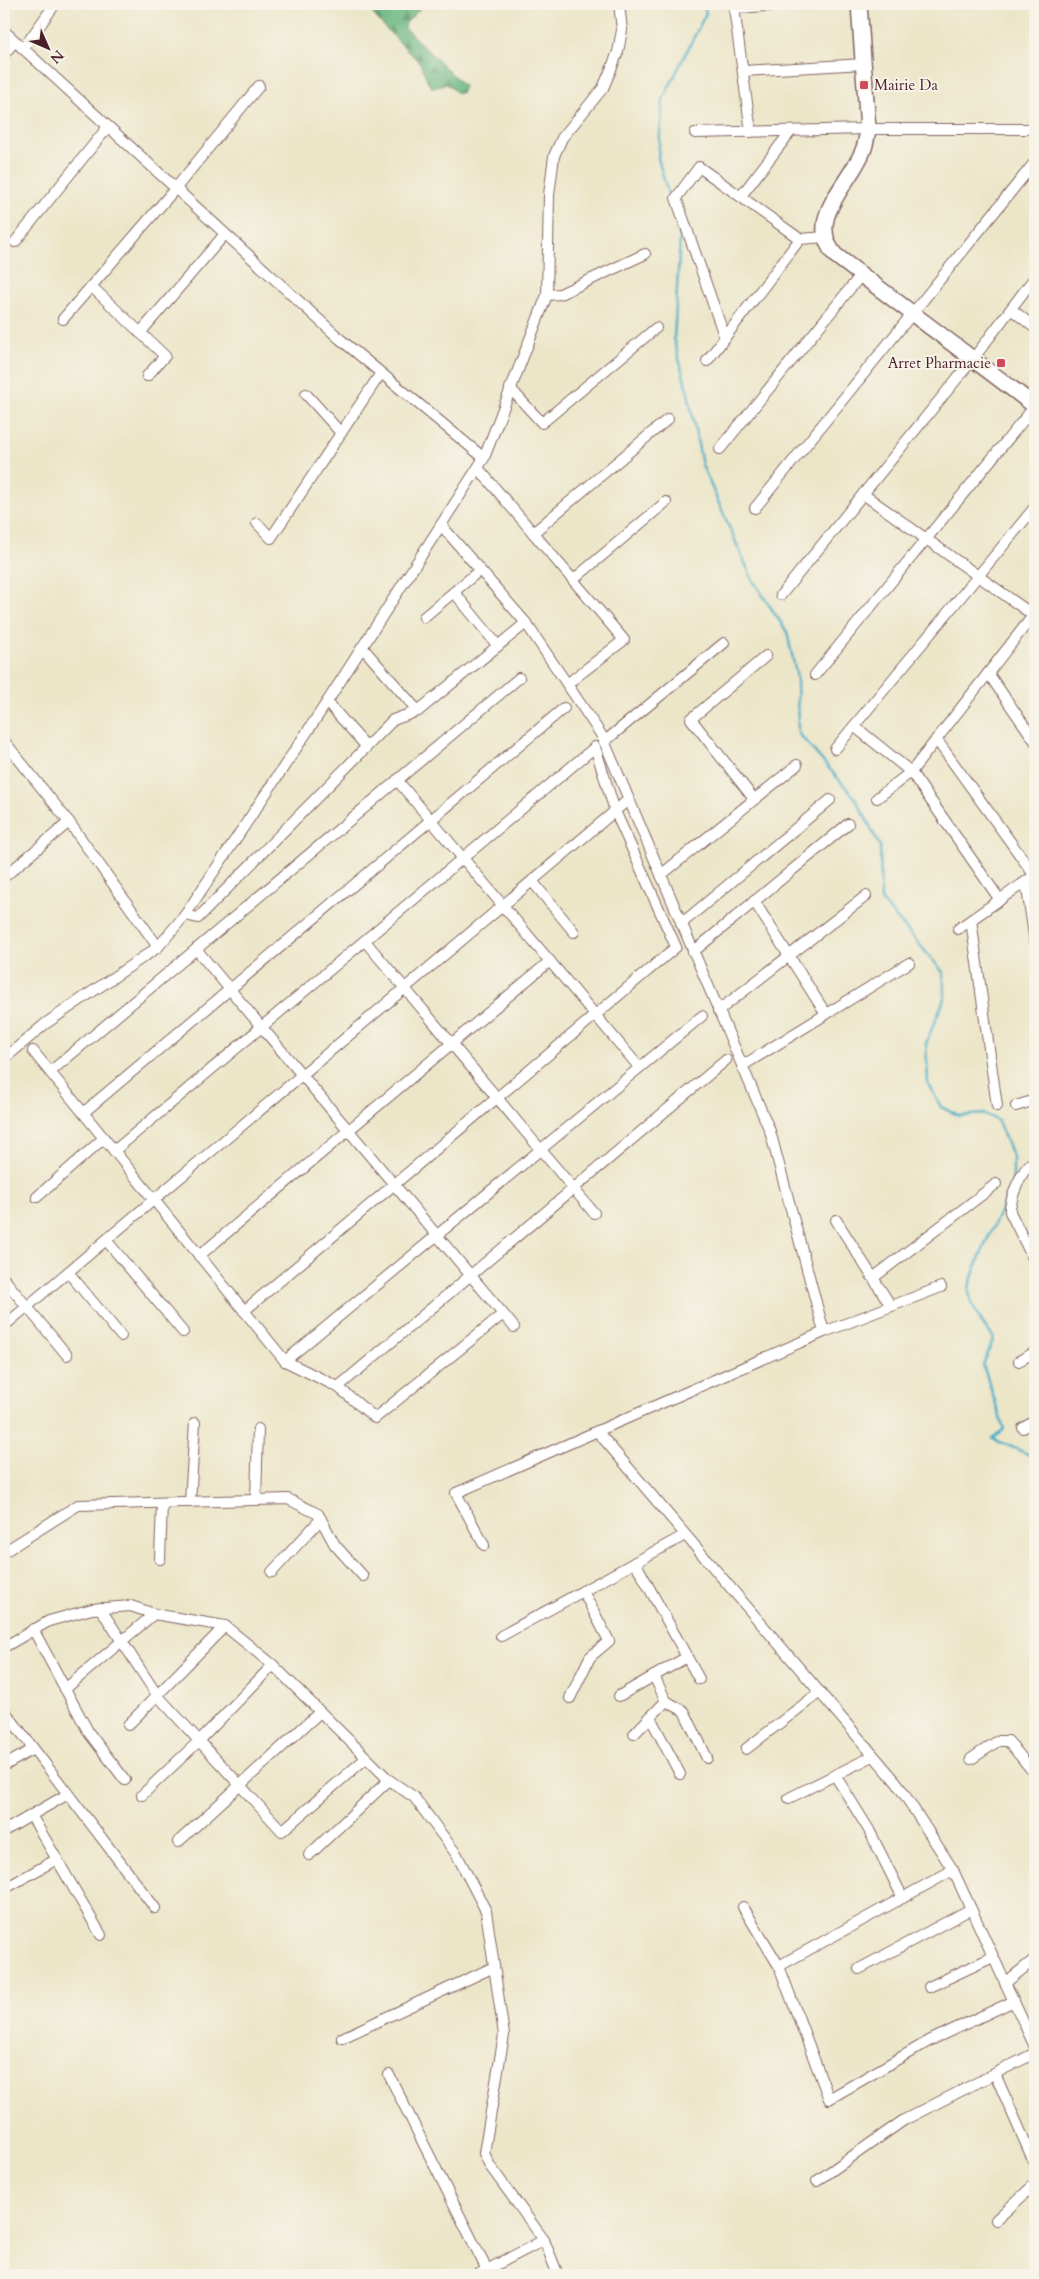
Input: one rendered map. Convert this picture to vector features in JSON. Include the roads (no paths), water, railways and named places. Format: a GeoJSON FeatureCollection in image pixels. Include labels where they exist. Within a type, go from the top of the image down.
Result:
{"type":"FeatureCollection","features":[{"type":"Feature","properties":{"kind":"street"},"geometry":{"type":"LineString","coordinates":[[23,49],[55,4]]}},
{"type":"Feature","properties":{"kind":"street"},"geometry":{"type":"LineString","coordinates":[[4,1059],[45,1024],[158,948],[185,915],[327,702],[484,458],[547,295],[549,195],[554,156],[562,138],[603,88],[610,72],[618,52],[622,30],[620,4]]}},
{"type":"Feature","properties":{"kind":"street"},"geometry":{"type":"LineString","coordinates":[[751,132],[734,8],[797,4]]}},
{"type":"Feature","properties":{"kind":"street"},"geometry":{"type":"LineString","coordinates":[[814,675],[1035,406],[835,255],[829,248],[824,226],[826,213],[864,148],[868,129],[859,4]]}},
{"type":"Feature","properties":{"kind":"street"},"geometry":{"type":"LineString","coordinates":[[4,31],[107,128],[340,339],[484,458]]}},
{"type":"Feature","properties":{"kind":"street"},"geometry":{"type":"LineString","coordinates":[[4,54],[15,41]]}},
{"type":"Feature","properties":{"kind":"street"},"geometry":{"type":"LineString","coordinates":[[743,71],[864,64]]}},
{"type":"Feature","properties":{"kind":"street"},"geometry":{"type":"LineString","coordinates":[[63,318],[175,189],[259,86]]}},
{"type":"Feature","properties":{"kind":"street"},"geometry":{"type":"LineString","coordinates":[[15,242],[107,128]]}},
{"type":"Feature","properties":{"kind":"street"},"geometry":{"type":"LineString","coordinates":[[695,133],[868,129],[1035,129]]}},
{"type":"Feature","properties":{"kind":"street"},"geometry":{"type":"LineString","coordinates":[[741,196],[791,131]]}},
{"type":"Feature","properties":{"kind":"street"},"geometry":{"type":"LineString","coordinates":[[755,508],[1035,162]]}},
{"type":"Feature","properties":{"kind":"street"},"geometry":{"type":"LineString","coordinates":[[725,338],[676,198],[699,167],[800,239],[825,237]]}},
{"type":"Feature","properties":{"kind":"street"},"geometry":{"type":"LineString","coordinates":[[140,333],[225,234]]}},
{"type":"Feature","properties":{"kind":"street"},"geometry":{"type":"LineString","coordinates":[[708,361],[800,239]]}},
{"type":"Feature","properties":{"kind":"street"},"geometry":{"type":"LineString","coordinates":[[547,295],[560,294],[645,254]]}},
{"type":"Feature","properties":{"kind":"street"},"geometry":{"type":"LineString","coordinates":[[720,449],[861,274]]}},
{"type":"Feature","properties":{"kind":"street"},"geometry":{"type":"LineString","coordinates":[[781,595],[973,359],[1035,277]]}},
{"type":"Feature","properties":{"kind":"street"},"geometry":{"type":"LineString","coordinates":[[91,286],[165,356],[147,376]]}},
{"type":"Feature","properties":{"kind":"street"},"geometry":{"type":"LineString","coordinates":[[1011,309],[1035,328]]}},
{"type":"Feature","properties":{"kind":"street"},"geometry":{"type":"LineString","coordinates":[[510,388],[542,423],[656,328]]}},
{"type":"Feature","properties":{"kind":"street"},"geometry":{"type":"LineString","coordinates":[[257,523],[271,538],[381,373]]}},
{"type":"Feature","properties":{"kind":"street"},"geometry":{"type":"LineString","coordinates":[[306,394],[341,433]]}},
{"type":"Feature","properties":{"kind":"street"},"geometry":{"type":"LineString","coordinates":[[533,533],[668,419]]}},
{"type":"Feature","properties":{"kind":"street"},"geometry":{"type":"LineString","coordinates":[[478,468],[624,640],[567,684]]}},
{"type":"Feature","properties":{"kind":"street"},"geometry":{"type":"LineString","coordinates":[[863,494],[1034,614],[911,772],[877,798]]}},
{"type":"Feature","properties":{"kind":"street"},"geometry":{"type":"LineString","coordinates":[[573,580],[666,502]]}},
{"type":"Feature","properties":{"kind":"street"},"geometry":{"type":"LineString","coordinates":[[835,749],[1035,507]]}},
{"type":"Feature","properties":{"kind":"street"},"geometry":{"type":"LineString","coordinates":[[441,525],[526,623],[604,742],[770,1131],[824,1332]]}},
{"type":"Feature","properties":{"kind":"street"},"geometry":{"type":"LineString","coordinates":[[424,617],[480,570]]}},
{"type":"Feature","properties":{"kind":"street"},"geometry":{"type":"LineString","coordinates":[[454,592],[498,646]]}},
{"type":"Feature","properties":{"kind":"street"},"geometry":{"type":"LineString","coordinates":[[185,915],[198,918],[393,720],[418,711],[526,623]]}},
{"type":"Feature","properties":{"kind":"street"},"geometry":{"type":"LineString","coordinates":[[604,742],[724,643]]}},
{"type":"Feature","properties":{"kind":"street"},"geometry":{"type":"LineString","coordinates":[[362,647],[418,711]]}},
{"type":"Feature","properties":{"kind":"street"},"geometry":{"type":"LineString","coordinates":[[754,800],[691,719],[766,656]]}},
{"type":"Feature","properties":{"kind":"street"},"geometry":{"type":"LineString","coordinates":[[988,673],[1035,741]]}},
{"type":"Feature","properties":{"kind":"street"},"geometry":{"type":"LineString","coordinates":[[50,1072],[518,678]]}},
{"type":"Feature","properties":{"kind":"street"},"geometry":{"type":"LineString","coordinates":[[327,702],[366,746]]}},
{"type":"Feature","properties":{"kind":"street"},"geometry":{"type":"LineString","coordinates":[[83,1113],[564,708]]}},
{"type":"Feature","properties":{"kind":"street"},"geometry":{"type":"LineString","coordinates":[[854,726],[911,772],[1000,900]]}},
{"type":"Feature","properties":{"kind":"street"},"geometry":{"type":"LineString","coordinates":[[936,739],[1032,881],[1035,941]]}},
{"type":"Feature","properties":{"kind":"street"},"geometry":{"type":"LineString","coordinates":[[4,741],[68,822],[158,948]]}},
{"type":"Feature","properties":{"kind":"street"},"geometry":{"type":"LineString","coordinates":[[114,1151],[594,747],[615,811],[676,947],[244,1311]]}},
{"type":"Feature","properties":{"kind":"street"},"geometry":{"type":"LineString","coordinates":[[660,876],[797,765]]}},
{"type":"Feature","properties":{"kind":"street"},"geometry":{"type":"LineString","coordinates":[[397,780],[639,1067]]}},
{"type":"Feature","properties":{"kind":"street"},"geometry":{"type":"LineString","coordinates":[[4,1326],[628,800]]}},
{"type":"Feature","properties":{"kind":"street"},"geometry":{"type":"LineString","coordinates":[[681,924],[830,800]]}},
{"type":"Feature","properties":{"kind":"street"},"geometry":{"type":"LineString","coordinates":[[4,877],[68,822]]}},
{"type":"Feature","properties":{"kind":"street"},"geometry":{"type":"LineString","coordinates":[[693,952],[848,824]]}},
{"type":"Feature","properties":{"kind":"street"},"geometry":{"type":"LineString","coordinates":[[532,881],[574,932]]}},
{"type":"Feature","properties":{"kind":"street"},"geometry":{"type":"LineString","coordinates":[[958,929],[1032,881]]}},
{"type":"Feature","properties":{"kind":"street"},"geometry":{"type":"LineString","coordinates":[[718,1010],[866,896]]}},
{"type":"Feature","properties":{"kind":"street"},"geometry":{"type":"LineString","coordinates":[[754,902],[826,1014]]}},
{"type":"Feature","properties":{"kind":"street"},"geometry":{"type":"LineString","coordinates":[[971,920],[997,1106]]}},
{"type":"Feature","properties":{"kind":"street"},"geometry":{"type":"LineString","coordinates":[[365,941],[594,1214]]}},
{"type":"Feature","properties":{"kind":"street"},"geometry":{"type":"LineString","coordinates":[[196,949],[514,1327]]}},
{"type":"Feature","properties":{"kind":"street"},"geometry":{"type":"LineString","coordinates":[[199,1256],[550,961]]}},
{"type":"Feature","properties":{"kind":"street"},"geometry":{"type":"LineString","coordinates":[[742,1066],[909,963]]}},
{"type":"Feature","properties":{"kind":"street"},"geometry":{"type":"LineString","coordinates":[[285,1361],[702,1016]]}},
{"type":"Feature","properties":{"kind":"street"},"geometry":{"type":"LineString","coordinates":[[33,1051],[285,1361],[338,1388],[375,1418],[503,1314]]}},
{"type":"Feature","properties":{"kind":"street"},"geometry":{"type":"LineString","coordinates":[[338,1388],[726,1060]]}},
{"type":"Feature","properties":{"kind":"street"},"geometry":{"type":"LineString","coordinates":[[1016,1106],[1035,1100]]}},
{"type":"Feature","properties":{"kind":"street"},"geometry":{"type":"LineString","coordinates":[[37,1197],[104,1138]]}},
{"type":"Feature","properties":{"kind":"street"},"geometry":{"type":"LineString","coordinates":[[1035,1160],[1023,1172],[1010,1207],[1010,1212],[1035,1262]]}},
{"type":"Feature","properties":{"kind":"street"},"geometry":{"type":"LineString","coordinates":[[873,1278],[996,1184]]}},
{"type":"Feature","properties":{"kind":"street"},"geometry":{"type":"LineString","coordinates":[[836,1220],[891,1306]]}},
{"type":"Feature","properties":{"kind":"street"},"geometry":{"type":"LineString","coordinates":[[106,1240],[183,1332]]}},
{"type":"Feature","properties":{"kind":"street"},"geometry":{"type":"LineString","coordinates":[[68,1272],[122,1336]]}},
{"type":"Feature","properties":{"kind":"street"},"geometry":{"type":"LineString","coordinates":[[4,1279],[67,1355]]}},
{"type":"Feature","properties":{"kind":"street"},"geometry":{"type":"LineString","coordinates":[[484,1546],[456,1493],[824,1332],[941,1287]]}},
{"type":"Feature","properties":{"kind":"street"},"geometry":{"type":"LineString","coordinates":[[1019,1361],[1035,1352]]}},
{"type":"Feature","properties":{"kind":"street"},"geometry":{"type":"LineString","coordinates":[[1023,1428],[1035,1421]]}},
{"type":"Feature","properties":{"kind":"street"},"geometry":{"type":"LineString","coordinates":[[190,1502],[195,1423]]}},
{"type":"Feature","properties":{"kind":"street"},"geometry":{"type":"LineString","coordinates":[[256,1500],[258,1429]]}},
{"type":"Feature","properties":{"kind":"street"},"geometry":{"type":"LineString","coordinates":[[597,1431],[897,1783],[953,1870],[1035,2047]]}},
{"type":"Feature","properties":{"kind":"street"},"geometry":{"type":"LineString","coordinates":[[4,1552],[78,1505],[288,1499],[318,1514],[335,1545],[363,1576]]}},
{"type":"Feature","properties":{"kind":"street"},"geometry":{"type":"LineString","coordinates":[[160,1558],[162,1503]]}},
{"type":"Feature","properties":{"kind":"street"},"geometry":{"type":"LineString","coordinates":[[272,1572],[321,1519]]}},
{"type":"Feature","properties":{"kind":"street"},"geometry":{"type":"LineString","coordinates":[[500,1636],[685,1535]]}},
{"type":"Feature","properties":{"kind":"street"},"geometry":{"type":"LineString","coordinates":[[635,1562],[699,1678]]}},
{"type":"Feature","properties":{"kind":"street"},"geometry":{"type":"LineString","coordinates":[[570,1698],[590,1657],[609,1641],[584,1591]]}},
{"type":"Feature","properties":{"kind":"street"},"geometry":{"type":"LineString","coordinates":[[4,1647],[48,1621],[100,1608],[131,1606],[154,1614],[225,1626],[274,1665],[389,1780],[414,1797],[457,1855],[486,1911],[504,2035],[484,2153],[490,2166],[544,2240],[558,2275]]}},
{"type":"Feature","properties":{"kind":"street"},"geometry":{"type":"LineString","coordinates":[[100,1608],[157,1695],[282,1831],[366,1758]]}},
{"type":"Feature","properties":{"kind":"street"},"geometry":{"type":"LineString","coordinates":[[65,1689],[154,1614]]}},
{"type":"Feature","properties":{"kind":"street"},"geometry":{"type":"LineString","coordinates":[[128,1725],[225,1626]]}},
{"type":"Feature","properties":{"kind":"street"},"geometry":{"type":"LineString","coordinates":[[33,1629],[89,1733],[125,1780]]}},
{"type":"Feature","properties":{"kind":"street"},"geometry":{"type":"LineString","coordinates":[[618,1696],[687,1657]]}},
{"type":"Feature","properties":{"kind":"street"},"geometry":{"type":"LineString","coordinates":[[142,1795],[199,1741],[274,1665]]}},
{"type":"Feature","properties":{"kind":"street"},"geometry":{"type":"LineString","coordinates":[[654,1676],[666,1701],[684,1711],[707,1758]]}},
{"type":"Feature","properties":{"kind":"street"},"geometry":{"type":"LineString","coordinates":[[746,1750],[820,1692]]}},
{"type":"Feature","properties":{"kind":"street"},"geometry":{"type":"LineString","coordinates":[[634,1734],[666,1701]]}},
{"type":"Feature","properties":{"kind":"street"},"geometry":{"type":"LineString","coordinates":[[4,1710],[155,1908]]}},
{"type":"Feature","properties":{"kind":"street"},"geometry":{"type":"LineString","coordinates":[[178,1842],[320,1712]]}},
{"type":"Feature","properties":{"kind":"street"},"geometry":{"type":"LineString","coordinates":[[650,1717],[680,1774]]}},
{"type":"Feature","properties":{"kind":"street"},"geometry":{"type":"LineString","coordinates":[[971,1759],[998,1741],[1008,1741],[1035,1774]]}},
{"type":"Feature","properties":{"kind":"street"},"geometry":{"type":"LineString","coordinates":[[4,1766],[33,1749]]}},
{"type":"Feature","properties":{"kind":"street"},"geometry":{"type":"LineString","coordinates":[[789,1798],[874,1756]]}},
{"type":"Feature","properties":{"kind":"street"},"geometry":{"type":"LineString","coordinates":[[835,1775],[869,1830],[903,1898]]}},
{"type":"Feature","properties":{"kind":"street"},"geometry":{"type":"LineString","coordinates":[[309,1855],[389,1780]]}},
{"type":"Feature","properties":{"kind":"street"},"geometry":{"type":"LineString","coordinates":[[4,1831],[68,1794]]}},
{"type":"Feature","properties":{"kind":"street"},"geometry":{"type":"LineString","coordinates":[[31,1815],[102,1935]]}},
{"type":"Feature","properties":{"kind":"street"},"geometry":{"type":"LineString","coordinates":[[4,1889],[57,1859]]}},
{"type":"Feature","properties":{"kind":"street"},"geometry":{"type":"LineString","coordinates":[[779,1966],[953,1870]]}},
{"type":"Feature","properties":{"kind":"street"},"geometry":{"type":"LineString","coordinates":[[743,1907],[779,1966],[829,2099],[929,2041],[1014,2001]]}},
{"type":"Feature","properties":{"kind":"street"},"geometry":{"type":"LineString","coordinates":[[859,1969],[971,1909]]}},
{"type":"Feature","properties":{"kind":"street"},"geometry":{"type":"LineString","coordinates":[[929,1987],[993,1957]]}},
{"type":"Feature","properties":{"kind":"street"},"geometry":{"type":"LineString","coordinates":[[1005,1983],[1035,1959]]}},
{"type":"Feature","properties":{"kind":"street"},"geometry":{"type":"LineString","coordinates":[[342,2038],[494,1967]]}},
{"type":"Feature","properties":{"kind":"street"},"geometry":{"type":"LineString","coordinates":[[817,2181],[904,2120],[1035,2053]]}},
{"type":"Feature","properties":{"kind":"street"},"geometry":{"type":"LineString","coordinates":[[995,2074],[1035,2164]]}},
{"type":"Feature","properties":{"kind":"street"},"geometry":{"type":"LineString","coordinates":[[389,2075],[488,2270]]}},
{"type":"Feature","properties":{"kind":"street"},"geometry":{"type":"LineString","coordinates":[[996,2220],[1035,2184]]}},
{"type":"Feature","properties":{"kind":"street"},"geometry":{"type":"LineString","coordinates":[[477,2275],[544,2240]]}},
{"type":"Feature","properties":{"kind":"waterway"},"geometry":{"type":"LineString","coordinates":[[703,4],[706,13],[663,99],[658,158],[680,237],[674,340],[688,393],[702,465],[752,579],[787,632],[797,678],[798,733],[856,799],[880,846],[881,900],[943,972],[945,997],[926,1043],[928,1084],[941,1107],[960,1116],[985,1114],[998,1121],[1013,1158],[1013,1182]]}},
{"type":"Feature","properties":{"kind":"waterway"},"geometry":{"type":"LineString","coordinates":[[1010,1190],[980,1257],[970,1283],[969,1291],[972,1304],[978,1316],[994,1338],[983,1365],[1004,1429],[993,1439],[1035,1457]]}},
{"type":"Feature","properties":{"kind":"waterway"},"geometry":{"type":"LineString","coordinates":[[1028,2275],[1035,2268]]}},
{"type":"Feature","properties":{"kind":"place","name":"Mairie Da"},"geometry":{"type":"Point","coordinates":[864,85]}},
{"type":"Feature","properties":{"kind":"place","name":"Arret Pharmacie"},"geometry":{"type":"Point","coordinates":[1001,363]}}]}
